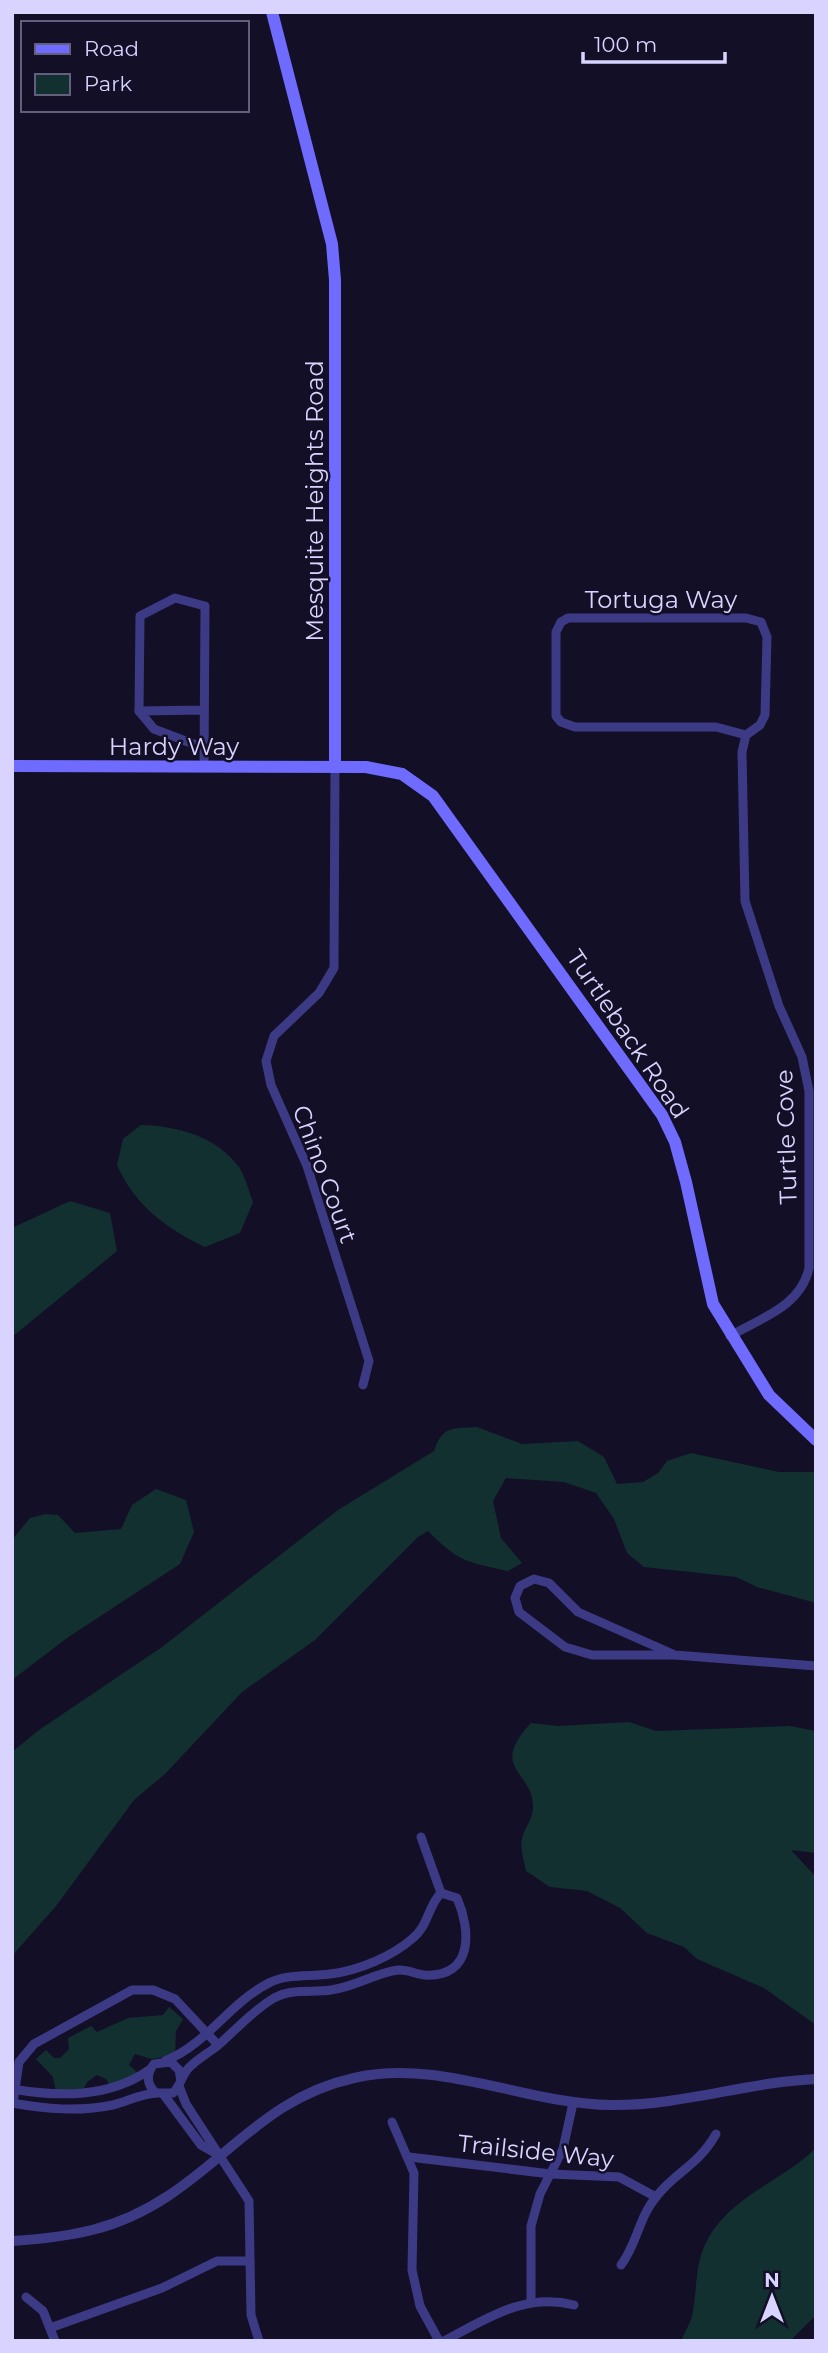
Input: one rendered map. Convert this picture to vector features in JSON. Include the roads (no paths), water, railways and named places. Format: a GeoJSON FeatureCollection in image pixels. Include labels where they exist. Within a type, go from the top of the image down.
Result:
{"type":"FeatureCollection","features":[{"type":"Feature","properties":{"kind":"main road","name":"Mesquite Heights Road"},"geometry":{"type":"LineString","coordinates":[[272,12],[332,244],[335,280],[335,767]]}},
{"type":"Feature","properties":{"kind":"main road","name":"Hardy Way"},"geometry":{"type":"LineString","coordinates":[[12,766],[335,767]]}},
{"type":"Feature","properties":{"kind":"main road","name":"Turtleback Road"},"geometry":{"type":"LineString","coordinates":[[335,767],[366,767],[402,774],[433,796],[642,1083],[675,1142],[709,1290],[730,1336],[769,1395],[816,1440]]}},
{"type":"Feature","properties":{"kind":"street"},"geometry":{"type":"LineString","coordinates":[[204,748],[155,729],[139,711],[140,615],[176,598],[205,606],[204,767]]}},
{"type":"Feature","properties":{"kind":"street","name":"Tortuga Way"},"geometry":{"type":"LineString","coordinates":[[568,618],[746,618],[761,622],[767,637],[765,715],[760,726],[746,735],[716,727],[575,727],[561,722],[556,716],[556,632],[561,622],[568,618]]}},
{"type":"Feature","properties":{"kind":"street"},"geometry":{"type":"LineString","coordinates":[[139,711],[204,710]]}},
{"type":"Feature","properties":{"kind":"street","name":"Turtle Cove"},"geometry":{"type":"LineString","coordinates":[[730,1336],[792,1301],[806,1284],[809,1268],[809,1091],[802,1057],[779,1006],[745,901],[742,752],[746,735]]}},
{"type":"Feature","properties":{"kind":"street","name":"Mesquite Heights Road"},"geometry":{"type":"LineString","coordinates":[[319,993],[334,968],[335,767]]}},
{"type":"Feature","properties":{"kind":"street","name":"Chino Court"},"geometry":{"type":"LineString","coordinates":[[319,993],[274,1036],[266,1060],[271,1085],[307,1166],[369,1361],[363,1385]]}},
{"type":"Feature","properties":{"kind":"street"},"geometry":{"type":"LineString","coordinates":[[676,1655],[578,1612],[549,1583],[534,1579],[520,1586],[515,1598],[519,1612],[565,1647],[592,1655],[676,1655],[816,1666]]}},
{"type":"Feature","properties":{"kind":"street"},"geometry":{"type":"LineString","coordinates":[[421,1836],[441,1893]]}},
{"type":"Feature","properties":{"kind":"street"},"geometry":{"type":"LineString","coordinates":[[13,2090],[78,2094],[111,2089],[136,2079],[150,2068],[181,2055],[209,2035],[253,1992],[271,1982],[291,1976],[333,1974],[400,1949],[416,1936],[428,1918],[433,1900],[441,1893]]}},
{"type":"Feature","properties":{"kind":"street"},"geometry":{"type":"LineString","coordinates":[[218,2045],[175,1999],[153,1990],[132,1990],[34,2044],[19,2062],[12,2103],[47,2109],[80,2109],[173,2092],[187,2069],[218,2045],[275,1997],[296,1991],[330,1991],[402,1969],[424,1975],[446,1973],[459,1962],[468,1936],[465,1915],[457,1898],[441,1893]]}},
{"type":"Feature","properties":{"kind":"street"},"geometry":{"type":"LineString","coordinates":[[165,2061],[176,2065],[186,2104],[249,2201],[251,2315],[259,2341]]}},
{"type":"Feature","properties":{"kind":"street"},"geometry":{"type":"LineString","coordinates":[[150,2068],[149,2084],[201,2145],[219,2155]]}},
{"type":"Feature","properties":{"kind":"street"},"geometry":{"type":"LineString","coordinates":[[12,2241],[55,2239],[95,2231],[169,2196],[258,2122],[289,2103],[321,2088],[381,2073],[422,2074],[573,2103],[612,2105],[675,2100],[777,2081],[816,2078]]}},
{"type":"Feature","properties":{"kind":"street"},"geometry":{"type":"LineString","coordinates":[[531,2302],[531,2226],[540,2194],[563,2149],[573,2103]]}},
{"type":"Feature","properties":{"kind":"street"},"geometry":{"type":"LineString","coordinates":[[392,2122],[414,2173],[412,2270],[420,2306],[442,2341],[506,2309],[531,2302],[555,2300],[574,2305]]}},
{"type":"Feature","properties":{"kind":"street"},"geometry":{"type":"LineString","coordinates":[[621,2265],[633,2250],[656,2197],[704,2155],[716,2134]]}},
{"type":"Feature","properties":{"kind":"street","name":"Trailside Way"},"geometry":{"type":"LineString","coordinates":[[409,2157],[551,2174],[619,2178],[656,2197]]}},
{"type":"Feature","properties":{"kind":"street"},"geometry":{"type":"LineString","coordinates":[[50,2328],[162,2288],[217,2261],[250,2261]]}},
{"type":"Feature","properties":{"kind":"street"},"geometry":{"type":"LineString","coordinates":[[26,2297],[43,2311],[55,2341]]}}]}
